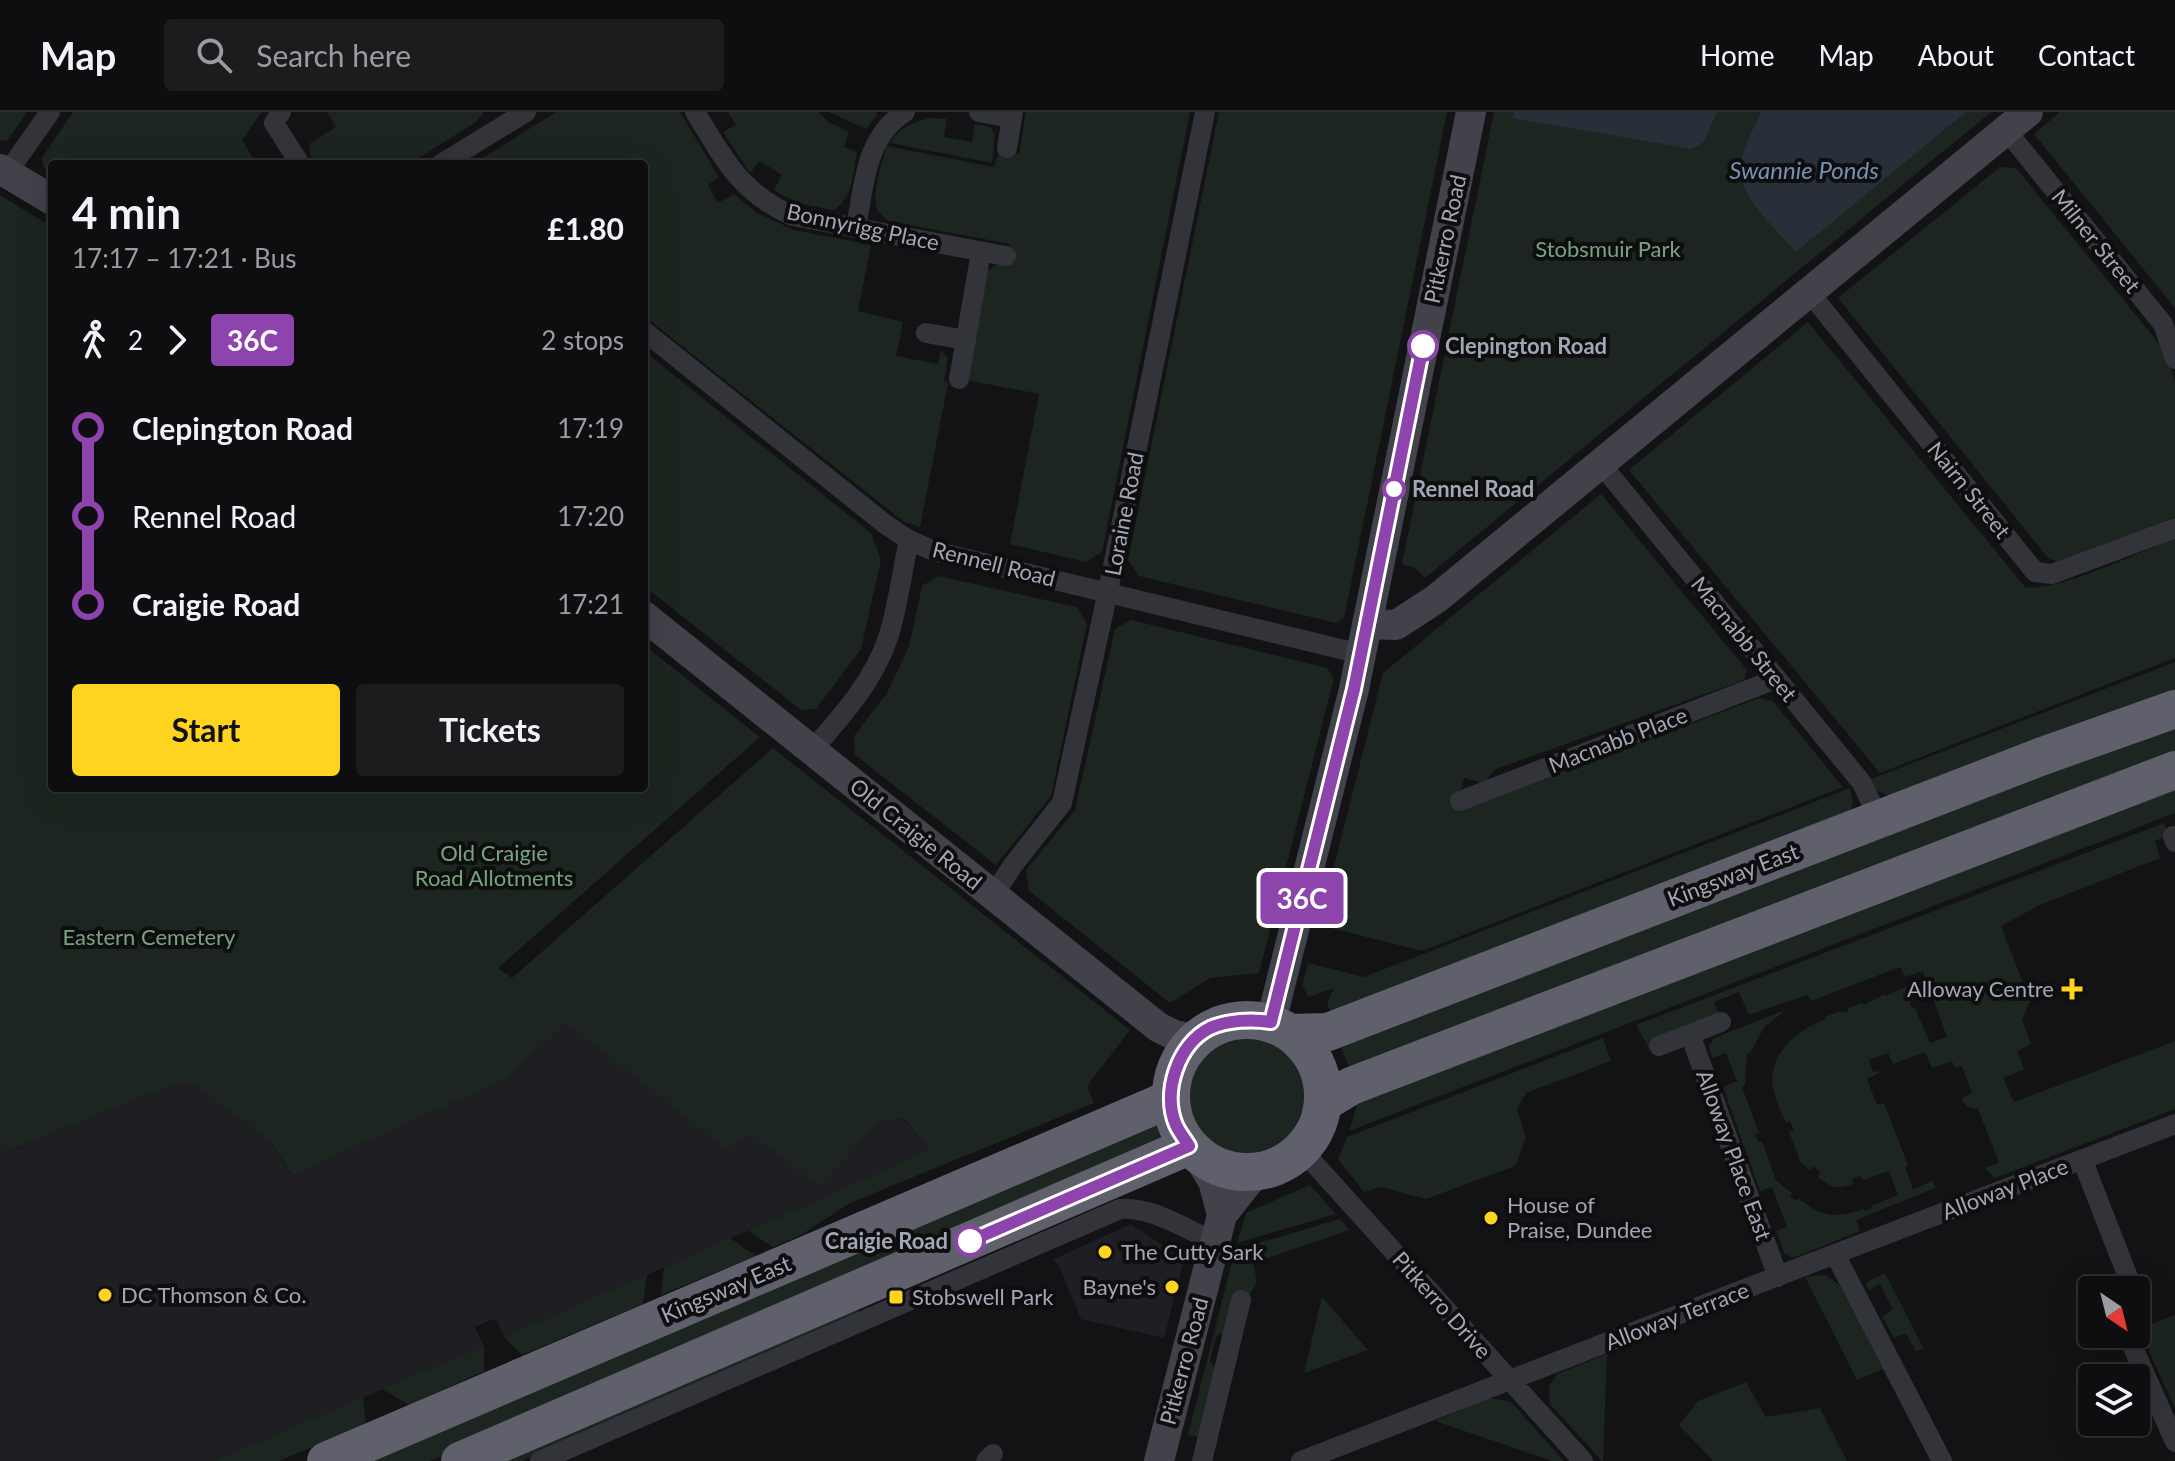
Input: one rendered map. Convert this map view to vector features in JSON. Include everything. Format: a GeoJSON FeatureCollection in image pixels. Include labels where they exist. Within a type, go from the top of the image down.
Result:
{"type":"FeatureCollection","features":[{"type":"Feature","properties":{"kind":"highway","name":"Kingsway East"},"geometry":{"type":"LineString","coordinates":[[1194,1039],[1211,1027],[1252,1019],[1281,1027],[1328,1032],[1879,819],[2175,709]]}},
{"type":"Feature","properties":{"kind":"highway"},"geometry":{"type":"LineString","coordinates":[[1323,1103],[1351,1086],[2175,770]]}},
{"type":"Feature","properties":{"kind":"highway"},"geometry":{"type":"LineString","coordinates":[[1194,1039],[1176,1067],[1170,1099],[1175,1124],[1192,1149],[1211,1163],[1229,1170],[1257,1171],[1273,1167],[1301,1149],[1310,1138],[1323,1103],[1322,1082],[1316,1063],[1306,1046],[1281,1027]]}},
{"type":"Feature","properties":{"kind":"highway","name":"Kingsway East"},"geometry":{"type":"LineString","coordinates":[[326,1461],[1170,1099]]}},
{"type":"Feature","properties":{"kind":"highway"},"geometry":{"type":"LineString","coordinates":[[460,1461],[1192,1149]]}},
{"type":"Feature","properties":{"kind":"street"},"geometry":{"type":"LineString","coordinates":[[48,198],[4,171],[50,112]]}},
{"type":"Feature","properties":{"kind":"street"},"geometry":{"type":"LineString","coordinates":[[281,112],[274,123],[297,160]]}},
{"type":"Feature","properties":{"kind":"street","name":"Bonnyrigg Place"},"geometry":{"type":"LineString","coordinates":[[695,112],[731,170],[750,192],[771,206],[793,216],[1006,256]]}},
{"type":"Feature","properties":{"kind":"street"},"geometry":{"type":"LineString","coordinates":[[856,228],[876,141],[890,121],[905,112]]}},
{"type":"Feature","properties":{"kind":"street"},"geometry":{"type":"LineString","coordinates":[[979,112],[1013,115],[1007,148]]}},
{"type":"Feature","properties":{"kind":"street","name":"Loraine Road"},"geometry":{"type":"LineString","coordinates":[[993,896],[1013,865],[1062,803],[1205,112]]}},
{"type":"Feature","properties":{"kind":"street","name":"Pitkerro Road"},"geometry":{"type":"LineString","coordinates":[[1281,1027],[1471,112]]}},
{"type":"Feature","properties":{"kind":"street"},"geometry":{"type":"LineString","coordinates":[[447,160],[516,115]]}},
{"type":"Feature","properties":{"kind":"street"},"geometry":{"type":"LineString","coordinates":[[1364,639],[1396,625],[1436,599],[2017,121]]}},
{"type":"Feature","properties":{"kind":"street","name":"Milner Street"},"geometry":{"type":"LineString","coordinates":[[2017,121],[2163,324],[2175,359]]}},
{"type":"Feature","properties":{"kind":"street"},"geometry":{"type":"LineString","coordinates":[[959,379],[981,252]]}},
{"type":"Feature","properties":{"kind":"street","name":"Nairn Street"},"geometry":{"type":"LineString","coordinates":[[1809,292],[2035,572],[2052,574],[2175,528]]}},
{"type":"Feature","properties":{"kind":"street"},"geometry":{"type":"LineString","coordinates":[[926,333],[966,340]]}},
{"type":"Feature","properties":{"kind":"street","name":"Rennell Road"},"geometry":{"type":"LineString","coordinates":[[648,334],[811,466],[909,540],[934,551],[1108,591],[1364,639]]}},
{"type":"Feature","properties":{"kind":"street","name":"Macnabb Street"},"geometry":{"type":"LineString","coordinates":[[1601,464],[1862,783],[1879,819]]}},
{"type":"Feature","properties":{"kind":"street"},"geometry":{"type":"LineString","coordinates":[[812,750],[849,709],[868,680],[887,638],[909,540]]}},
{"type":"Feature","properties":{"kind":"street","name":"Old Craigie Road"},"geometry":{"type":"LineString","coordinates":[[648,619],[1158,1027],[1174,1035],[1194,1039]]}},
{"type":"Feature","properties":{"kind":"street","name":"Macnabb Place"},"geometry":{"type":"LineString","coordinates":[[1460,801],[1776,679]]}},
{"type":"Feature","properties":{"kind":"street"},"geometry":{"type":"LineString","coordinates":[[1659,1046],[1721,1022]]}},
{"type":"Feature","properties":{"kind":"street","name":"Alloway Place East"},"geometry":{"type":"LineString","coordinates":[[1690,1034],[1778,1277]]}},
{"type":"Feature","properties":{"kind":"street","name":"Alloway Place"},"geometry":{"type":"LineString","coordinates":[[1835,1254],[2175,1124]]}},
{"type":"Feature","properties":{"kind":"street"},"geometry":{"type":"LineString","coordinates":[[540,1461],[1120,1209],[1133,1208],[1218,1229],[1213,1181],[1192,1149]]}},
{"type":"Feature","properties":{"kind":"street","name":"Pitkerro Drive"},"geometry":{"type":"LineString","coordinates":[[1301,1149],[1583,1461]]}},
{"type":"Feature","properties":{"kind":"street"},"geometry":{"type":"LineString","coordinates":[[2082,1159],[2128,1276]]}},
{"type":"Feature","properties":{"kind":"street","name":"Pitkerro Road"},"geometry":{"type":"LineString","coordinates":[[1159,1461],[1218,1229],[1257,1171]]}},
{"type":"Feature","properties":{"kind":"street"},"geometry":{"type":"LineString","coordinates":[[1835,1254],[1942,1461]]}},
{"type":"Feature","properties":{"kind":"street","name":"Alloway Terrace"},"geometry":{"type":"LineString","coordinates":[[1301,1461],[1835,1254]]}},
{"type":"Feature","properties":{"kind":"street","name":"Pitkerro Road"},"geometry":{"type":"LineString","coordinates":[[1202,1461],[1241,1300]]}},
{"type":"Feature","properties":{"kind":"street"},"geometry":{"type":"LineString","coordinates":[[2133,1348],[2175,1442]]}},
{"type":"Feature","properties":{"kind":"shaded area"},"geometry":{"type":"Polygon","coordinates":[[[567,1023],[752,1133],[819,1188],[879,1123],[902,1118],[931,1151],[504,1337],[496,1319],[486,1322],[475,1327],[484,1346],[215,1461],[0,1461],[0,1144],[10,1151],[178,1083],[193,1083],[270,1141],[291,1175],[506,1079],[567,1023]]]}},
{"type":"Feature","properties":{"kind":"shaded area"},"geometry":{"type":"Polygon","coordinates":[[[1131,1224],[1184,1260],[1164,1338],[1081,1319],[1058,1264],[1052,1260],[1131,1224]]]}},
{"type":"Feature","properties":{"kind":"green space"},"geometry":{"type":"Polygon","coordinates":[[[0,112],[27,112],[8,140],[0,141],[0,112]]]}},
{"type":"Feature","properties":{"kind":"green space"},"geometry":{"type":"Polygon","coordinates":[[[73,112],[262,112],[242,140],[254,160],[48,160],[48,170],[41,159],[73,112]]]}},
{"type":"Feature","properties":{"kind":"green space"},"geometry":{"type":"Polygon","coordinates":[[[327,112],[484,112],[476,122],[415,160],[313,160],[309,144],[336,127],[327,112]]]}},
{"type":"Feature","properties":{"kind":"green space"},"geometry":{"type":"Polygon","coordinates":[[[556,112],[680,112],[719,177],[708,185],[718,203],[734,194],[757,213],[794,230],[871,245],[858,311],[903,322],[896,356],[938,364],[941,350],[948,358],[944,381],[948,383],[920,527],[904,522],[648,319],[648,160],[482,160],[556,112]]]}},
{"type":"Feature","properties":{"kind":"green space"},"geometry":{"type":"Polygon","coordinates":[[[728,112],[818,112],[830,123],[849,132],[844,147],[857,152],[845,199],[834,210],[796,203],[774,190],[782,175],[760,161],[750,173],[723,132],[736,125],[728,112]]]}},
{"type":"Feature","properties":{"kind":"green space"},"geometry":{"type":"Polygon","coordinates":[[[829,112],[876,112],[877,115],[866,129],[829,112]]]}},
{"type":"Feature","properties":{"kind":"green space"},"geometry":{"type":"Polygon","coordinates":[[[1026,112],[1190,112],[1102,552],[1086,562],[1010,544],[1039,394],[966,380],[987,271],[997,264],[1006,265],[1010,244],[889,221],[880,213],[875,200],[887,146],[994,167],[999,151],[1019,154],[1026,112]]]}},
{"type":"Feature","properties":{"kind":"green space"},"geometry":{"type":"Polygon","coordinates":[[[1219,112],[1447,112],[1344,618],[1336,623],[1139,576],[1128,560],[1219,112]]]}},
{"type":"Feature","properties":{"kind":"green space","name":"Stobsmuir Park"},"geometry":{"type":"Polygon","coordinates":[[[1494,112],[1991,112],[1425,578],[1415,568],[1402,564],[1494,112]]]}},
{"type":"Feature","properties":{"kind":"green space"},"geometry":{"type":"Polygon","coordinates":[[[2060,112],[2175,112],[2175,308],[2034,134],[2060,112]]]}},
{"type":"Feature","properties":{"kind":"green space"},"geometry":{"type":"Polygon","coordinates":[[[930,118],[947,119],[944,137],[972,142],[975,124],[990,127],[995,134],[992,163],[890,143],[907,126],[930,118]]]}},
{"type":"Feature","properties":{"kind":"green space"},"geometry":{"type":"Polygon","coordinates":[[[2000,167],[2016,168],[2153,336],[2167,357],[2175,381],[2175,517],[2059,562],[2049,559],[1838,298],[2000,167]]]}},
{"type":"Feature","properties":{"kind":"green space"},"geometry":{"type":"Polygon","coordinates":[[[0,195],[48,225],[48,792],[648,792],[648,648],[760,737],[498,968],[512,978],[773,748],[1130,1030],[1087,1086],[1094,1103],[850,1203],[801,1235],[773,1247],[748,1231],[930,1150],[903,1118],[879,1123],[819,1188],[752,1134],[726,1149],[567,1023],[506,1079],[292,1175],[270,1141],[192,1083],[178,1083],[9,1151],[0,1144],[0,195]]]}},
{"type":"Feature","properties":{"kind":"green space"},"geometry":{"type":"Polygon","coordinates":[[[1808,322],[2025,587],[2057,584],[2077,578],[2175,538],[2175,658],[1880,773],[1629,470],[1808,322]]]}},
{"type":"Feature","properties":{"kind":"green space"},"geometry":{"type":"Polygon","coordinates":[[[648,354],[871,533],[881,560],[861,649],[816,709],[801,710],[648,589],[648,354]]]}},
{"type":"Feature","properties":{"kind":"green space"},"geometry":{"type":"Polygon","coordinates":[[[1601,494],[1747,670],[1744,680],[1496,769],[1484,783],[1464,778],[1457,812],[1759,698],[1773,701],[1843,787],[1422,951],[1319,925],[1383,673],[1601,494]]]}},
{"type":"Feature","properties":{"kind":"green space"},"geometry":{"type":"Polygon","coordinates":[[[938,576],[1077,607],[1087,624],[1051,796],[996,865],[855,755],[854,736],[887,693],[909,646],[922,586],[938,576]]]}},
{"type":"Feature","properties":{"kind":"green space"},"geometry":{"type":"Polygon","coordinates":[[[1131,620],[1327,668],[1334,678],[1259,973],[1210,978],[1170,1003],[1029,891],[1026,870],[1075,810],[1115,629],[1131,620]]]}},
{"type":"Feature","properties":{"kind":"green space"},"geometry":{"type":"Polygon","coordinates":[[[2175,662],[2175,691],[1889,796],[1877,791],[1871,779],[2175,662]]]}},
{"type":"Feature","properties":{"kind":"green space"},"geometry":{"type":"Polygon","coordinates":[[[2175,729],[2175,753],[1351,1072],[1338,1040],[2099,746],[2175,729]]]}},
{"type":"Feature","properties":{"kind":"green space"},"geometry":{"type":"Polygon","coordinates":[[[2175,780],[2175,813],[1349,1131],[1359,1098],[2175,780]]]}},
{"type":"Feature","properties":{"kind":"green space"},"geometry":{"type":"Polygon","coordinates":[[[1850,788],[1853,802],[1850,813],[1332,1016],[1327,1003],[1334,988],[1309,997],[1302,986],[1308,963],[1364,977],[1850,788]]]}},
{"type":"Feature","properties":{"kind":"green space"},"geometry":{"type":"Polygon","coordinates":[[[2164,823],[2168,835],[2155,841],[2160,858],[2040,905],[2001,926],[2030,1001],[2022,1020],[2031,1044],[2017,1051],[2024,1069],[2003,1078],[2014,1102],[2175,1041],[2175,1109],[1995,1178],[1985,1168],[1999,1162],[1978,1109],[1967,1107],[1961,1099],[1972,1093],[1962,1066],[1955,1068],[1952,1061],[1932,1068],[1925,1052],[1893,1064],[1888,1053],[1869,1060],[1873,1072],[1879,1073],[1867,1079],[1877,1105],[1884,1103],[1908,1165],[1905,1167],[1913,1189],[1933,1181],[1935,1188],[1856,1220],[1860,1231],[1793,1258],[1784,1253],[1776,1231],[1787,1227],[1772,1187],[1760,1191],[1723,1087],[1737,1081],[1726,1053],[1712,1058],[1709,1047],[1714,1038],[1785,1010],[1766,1024],[1750,1053],[1747,1053],[1745,1085],[1742,1087],[1759,1133],[1755,1134],[1758,1142],[1762,1141],[1776,1180],[1792,1193],[1790,1196],[1796,1201],[1798,1198],[1814,1209],[1829,1214],[1865,1211],[1898,1195],[1889,1171],[1863,1180],[1860,1176],[1852,1179],[1853,1184],[1838,1187],[1818,1177],[1821,1173],[1813,1166],[1810,1170],[1801,1163],[1789,1132],[1794,1130],[1790,1121],[1786,1123],[1775,1096],[1772,1079],[1774,1067],[1785,1046],[1794,1037],[1825,1017],[1848,1011],[1848,1008],[1864,1005],[1908,986],[1913,1000],[1910,1001],[1912,1008],[1915,1008],[1930,1043],[1947,1037],[1923,971],[1905,977],[1900,967],[1811,1001],[1807,995],[1749,1015],[1739,992],[1714,1002],[1719,1014],[1649,1048],[1636,1025],[2164,823]]]}},
{"type":"Feature","properties":{"kind":"green space"},"geometry":{"type":"Polygon","coordinates":[[[1254,1035],[1276,1044],[1293,1061],[1303,1083],[1304,1104],[1297,1123],[1285,1139],[1268,1150],[1249,1155],[1228,1153],[1208,1141],[1192,1121],[1186,1096],[1187,1083],[1198,1059],[1208,1050],[1224,1042],[1254,1035]]]}},
{"type":"Feature","properties":{"kind":"green space"},"geometry":{"type":"Polygon","coordinates":[[[1603,1038],[1611,1061],[1526,1093],[1517,1109],[1526,1138],[1515,1166],[1426,1199],[1381,1187],[1364,1192],[1338,1159],[1347,1137],[1603,1038]]]}},
{"type":"Feature","properties":{"kind":"green space"},"geometry":{"type":"Polygon","coordinates":[[[1156,1114],[1168,1143],[430,1461],[352,1461],[1156,1114]]]}},
{"type":"Feature","properties":{"kind":"green space"},"geometry":{"type":"Polygon","coordinates":[[[1310,1185],[1336,1214],[1237,1243],[1246,1213],[1310,1185]]]}},
{"type":"Feature","properties":{"kind":"green space"},"geometry":{"type":"Polygon","coordinates":[[[1340,1219],[1350,1230],[1253,1263],[1257,1281],[1250,1294],[1234,1300],[1225,1332],[1216,1336],[1210,1361],[1216,1370],[1199,1437],[1188,1435],[1235,1250],[1340,1219]]]}},
{"type":"Feature","properties":{"kind":"green space"},"geometry":{"type":"Polygon","coordinates":[[[730,1238],[756,1256],[661,1295],[664,1267],[730,1238]]]}},
{"type":"Feature","properties":{"kind":"green space"},"geometry":{"type":"Polygon","coordinates":[[[1885,1273],[1923,1348],[1916,1352],[1906,1333],[1894,1338],[1882,1316],[1893,1310],[1880,1284],[1869,1290],[1865,1283],[1885,1273]]]}},
{"type":"Feature","properties":{"kind":"green space"},"geometry":{"type":"Polygon","coordinates":[[[647,1274],[643,1304],[522,1355],[504,1337],[647,1274]]]}},
{"type":"Feature","properties":{"kind":"green space"},"geometry":{"type":"Polygon","coordinates":[[[1826,1275],[1840,1286],[1883,1369],[1857,1380],[1805,1277],[1826,1275]]]}},
{"type":"Feature","properties":{"kind":"green space"},"geometry":{"type":"Polygon","coordinates":[[[1322,1297],[1368,1350],[1304,1373],[1322,1297]]]}},
{"type":"Feature","properties":{"kind":"green space"},"geometry":{"type":"Polygon","coordinates":[[[857,1307],[861,1316],[522,1461],[488,1461],[857,1307]]]}},
{"type":"Feature","properties":{"kind":"green space"},"geometry":{"type":"Polygon","coordinates":[[[2175,1315],[2175,1408],[2148,1348],[2150,1325],[2175,1315]]]}},
{"type":"Feature","properties":{"kind":"green space"},"geometry":{"type":"Polygon","coordinates":[[[484,1346],[484,1371],[409,1405],[382,1389],[484,1346]]]}},
{"type":"Feature","properties":{"kind":"green space"},"geometry":{"type":"Polygon","coordinates":[[[1607,1354],[1602,1461],[1550,1404],[1549,1387],[1557,1374],[1607,1354]]]}},
{"type":"Feature","properties":{"kind":"green space"},"geometry":{"type":"Polygon","coordinates":[[[1746,1382],[1766,1417],[1820,1408],[1847,1461],[1713,1461],[1679,1425],[1698,1401],[1746,1382]]]}},
{"type":"Feature","properties":{"kind":"green space"},"geometry":{"type":"Polygon","coordinates":[[[363,1397],[366,1424],[279,1461],[215,1461],[363,1397]]]}},
{"type":"Feature","properties":{"kind":"green space"},"geometry":{"type":"Polygon","coordinates":[[[1490,1398],[1511,1402],[1564,1461],[1552,1461],[1435,1421],[1490,1398]]]}},
{"type":"Feature","properties":{"kind":"water","name":"Swannie Ponds"},"geometry":{"type":"Polygon","coordinates":[[[1514,112],[1717,112],[1704,142],[1692,149],[1512,118],[1514,112]]]}},
{"type":"Feature","properties":{"kind":"water","name":"Swannie Ponds"},"geometry":{"type":"Polygon","coordinates":[[[1761,112],[1966,112],[1796,252],[1762,214],[1741,180],[1743,156],[1761,112]]]}},
{"type":"Feature","properties":{"kind":"bus line","name":"36C"},"geometry":{"type":"LineString","coordinates":[[970,1241],[1189,1146],[1175,1124],[1170,1099],[1176,1067],[1194,1039],[1211,1027],[1252,1019],[1271,1022],[1354,689],[1423,346]]}},
{"type":"Feature","properties":{"kind":"place","name":"Clepington Road"},"geometry":{"type":"Point","coordinates":[1423,346]}},
{"type":"Feature","properties":{"kind":"place","name":"Rennel Road"},"geometry":{"type":"Point","coordinates":[1394,489]}},
{"type":"Feature","properties":{"kind":"place","name":"Alloway Centre"},"geometry":{"type":"Point","coordinates":[2072,989]}},
{"type":"Feature","properties":{"kind":"place","name":"House of Praise, Dundee"},"geometry":{"type":"Point","coordinates":[1491,1218]}},
{"type":"Feature","properties":{"kind":"place","name":"Craigie Road"},"geometry":{"type":"Point","coordinates":[970,1241]}},
{"type":"Feature","properties":{"kind":"place","name":"The Cutty Sark"},"geometry":{"type":"Point","coordinates":[1105,1252]}},
{"type":"Feature","properties":{"kind":"place","name":"Bayne's"},"geometry":{"type":"Point","coordinates":[1172,1287]}},
{"type":"Feature","properties":{"kind":"place","name":"DC Thomson & Co."},"geometry":{"type":"Point","coordinates":[105,1295]}},
{"type":"Feature","properties":{"kind":"place","name":"Stobswell Park"},"geometry":{"type":"Point","coordinates":[896,1297]}},
{"type":"Feature","properties":{"kind":"park label","name":"Old Craigie Road Allotments"},"geometry":{"type":"Point","coordinates":[494,866]}},
{"type":"Feature","properties":{"kind":"park label","name":"Eastern Cemetery"},"geometry":{"type":"Point","coordinates":[149,937]}}]}
